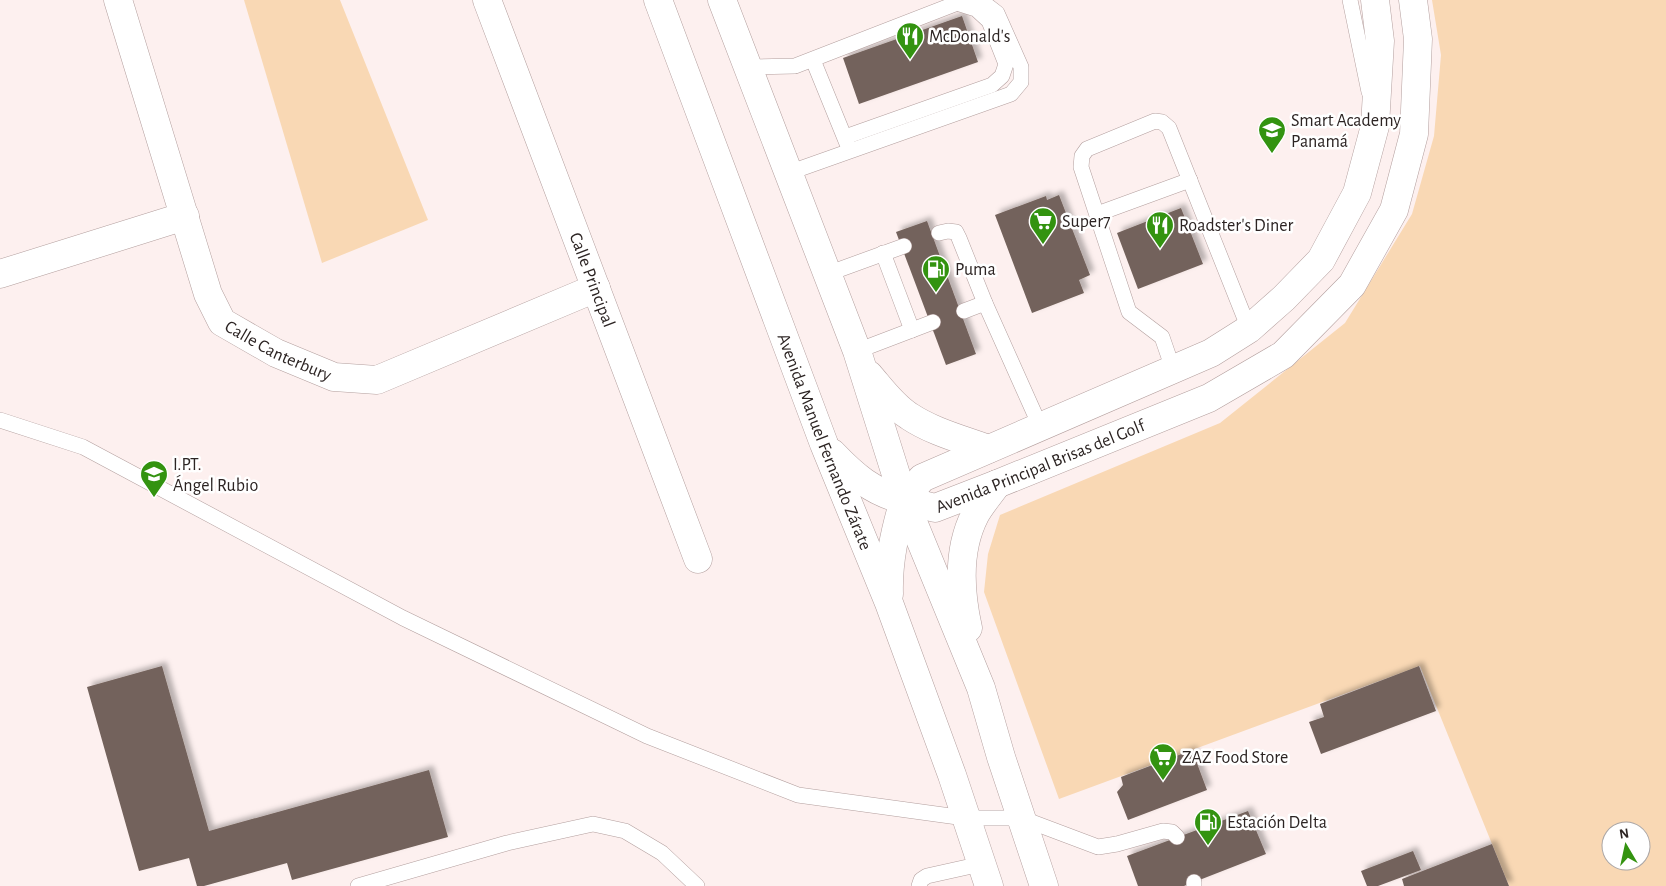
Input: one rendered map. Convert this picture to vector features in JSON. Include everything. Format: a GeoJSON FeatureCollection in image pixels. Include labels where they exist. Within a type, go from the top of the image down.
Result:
{"type":"FeatureCollection","features":[{"type":"Feature","properties":{"kind":"street","name":"Calle Canterbury"},"geometry":{"type":"LineString","coordinates":[[118,0],[208,294],[222,322],[276,353],[334,377],[377,380],[596,288]]}},
{"type":"Feature","properties":{"kind":"street","name":"Calle Principal"},"geometry":{"type":"LineString","coordinates":[[487,0],[698,558]]}},
{"type":"Feature","properties":{"kind":"street","name":"Avenida Manuel Fernando Zárate"},"geometry":{"type":"LineString","coordinates":[[658,0],[824,444],[889,603],[952,775],[985,875]]}},
{"type":"Feature","properties":{"kind":"street"},"geometry":{"type":"LineString","coordinates":[[722,0],[858,357],[904,500],[981,688]]}},
{"type":"Feature","properties":{"kind":"street","name":"Avenida Principal Brisas del Golf"},"geometry":{"type":"LineString","coordinates":[[1375,0],[1380,40],[1376,126],[1358,193],[1321,260],[1284,298],[1249,329],[1211,353],[922,478],[904,500],[935,508],[1209,398],[1283,355],[1352,285],[1394,210],[1414,134],[1418,39],[1414,0]]}},
{"type":"Feature","properties":{"kind":"street"},"geometry":{"type":"LineString","coordinates":[[0,274],[185,216]]}},
{"type":"Feature","properties":{"kind":"street"},"geometry":{"type":"LineString","coordinates":[[858,357],[886,395],[908,415],[931,428],[988,449]]}},
{"type":"Feature","properties":{"kind":"street"},"geometry":{"type":"LineString","coordinates":[[1040,426],[1052,462]]}},
{"type":"Feature","properties":{"kind":"street"},"geometry":{"type":"LineString","coordinates":[[824,444],[851,473],[869,486],[887,496],[904,500]]}},
{"type":"Feature","properties":{"kind":"street"},"geometry":{"type":"LineString","coordinates":[[997,484],[975,516],[967,538],[961,564],[962,588],[981,688],[1044,886]]}},
{"type":"Feature","properties":{"kind":"street"},"geometry":{"type":"LineString","coordinates":[[889,603],[888,577],[891,551],[896,525],[904,500]]}},
{"type":"Feature","properties":{"kind":"lane"},"geometry":{"type":"LineString","coordinates":[[733,29],[737,0]]}},
{"type":"Feature","properties":{"kind":"lane"},"geometry":{"type":"LineString","coordinates":[[1350,0],[1376,126]]}},
{"type":"Feature","properties":{"kind":"lane"},"geometry":{"type":"LineString","coordinates":[[749,68],[795,66],[964,1],[989,21],[1006,64],[1002,76],[992,85],[848,144],[788,173]]}},
{"type":"Feature","properties":{"kind":"lane"},"geometry":{"type":"LineString","coordinates":[[813,60],[848,144]]}},
{"type":"Feature","properties":{"kind":"lane"},"geometry":{"type":"LineString","coordinates":[[1174,369],[1162,337],[1129,312],[1081,168],[1082,156],[1086,149],[1155,121],[1162,122],[1169,128],[1249,329]]}},
{"type":"Feature","properties":{"kind":"lane"},"geometry":{"type":"LineString","coordinates":[[1097,214],[1190,180]]}},
{"type":"Feature","properties":{"kind":"lane"},"geometry":{"type":"LineString","coordinates":[[939,233],[956,232],[985,303],[1040,426]]}},
{"type":"Feature","properties":{"kind":"lane"},"geometry":{"type":"LineString","coordinates":[[827,274],[904,246]]}},
{"type":"Feature","properties":{"kind":"lane"},"geometry":{"type":"LineString","coordinates":[[884,253],[912,330]]}},
{"type":"Feature","properties":{"kind":"lane"},"geometry":{"type":"LineString","coordinates":[[964,311],[985,303]]}},
{"type":"Feature","properties":{"kind":"lane"},"geometry":{"type":"LineString","coordinates":[[858,357],[912,330],[933,322]]}},
{"type":"Feature","properties":{"kind":"lane"},"geometry":{"type":"LineString","coordinates":[[0,420],[83,447],[403,618],[647,736],[798,795],[965,818],[1021,818],[1098,847],[1117,844],[1163,831],[1172,832],[1177,837]]}},
{"type":"Feature","properties":{"kind":"lane"},"geometry":{"type":"LineString","coordinates":[[358,886],[507,843],[593,824],[625,831],[662,853],[697,886]]}},
{"type":"Feature","properties":{"kind":"lane"},"geometry":{"type":"LineString","coordinates":[[919,886],[921,880],[927,876],[985,875]]}},
{"type":"Feature","properties":{"kind":"shaded area"},"geometry":{"type":"Polygon","coordinates":[[[244,0],[340,0],[428,220],[322,263],[244,0]]]}},
{"type":"Feature","properties":{"kind":"shaded area"},"geometry":{"type":"Polygon","coordinates":[[[1432,0],[1666,0],[1666,886],[1509,886],[1420,666],[1059,799],[984,592],[988,554],[1000,515],[1220,423],[1345,323],[1412,214],[1434,136],[1441,55],[1432,0]]]}},
{"type":"Feature","properties":{"kind":"building","name":"McDonald's"},"geometry":{"type":"Polygon","coordinates":[[[962,16],[978,62],[859,104],[843,58],[962,16]]]}},
{"type":"Feature","properties":{"kind":"building","name":"Super7"},"geometry":{"type":"Polygon","coordinates":[[[1059,195],[1090,275],[1079,280],[1084,293],[1032,313],[995,215],[1046,196],[1047,200],[1059,195]]]}},
{"type":"Feature","properties":{"kind":"building","name":"Roadster's Diner"},"geometry":{"type":"Polygon","coordinates":[[[1181,208],[1203,264],[1138,289],[1117,233],[1181,208]]]}},
{"type":"Feature","properties":{"kind":"building","name":"Puma"},"geometry":{"type":"Polygon","coordinates":[[[927,221],[976,354],[946,365],[896,232],[927,221]]]}},
{"type":"Feature","properties":{"kind":"building"},"geometry":{"type":"Polygon","coordinates":[[[162,666],[209,831],[429,770],[448,837],[292,880],[287,863],[204,886],[197,886],[189,858],[139,871],[87,687],[162,666]]]}},
{"type":"Feature","properties":{"kind":"building"},"geometry":{"type":"Polygon","coordinates":[[[1419,666],[1436,711],[1321,754],[1309,722],[1324,717],[1320,704],[1419,666]]]}},
{"type":"Feature","properties":{"kind":"building","name":"ZAZ Food Store"},"geometry":{"type":"Polygon","coordinates":[[[1192,750],[1207,790],[1128,820],[1117,792],[1123,785],[1121,777],[1192,750]]]}},
{"type":"Feature","properties":{"kind":"building","name":"Estación Delta"},"geometry":{"type":"Polygon","coordinates":[[[1248,811],[1266,854],[1184,886],[1138,886],[1127,856],[1248,811]]]}},
{"type":"Feature","properties":{"kind":"building"},"geometry":{"type":"Polygon","coordinates":[[[1492,844],[1509,886],[1404,886],[1402,879],[1492,844]]]}},
{"type":"Feature","properties":{"kind":"building"},"geometry":{"type":"Polygon","coordinates":[[[1413,851],[1421,870],[1378,886],[1367,886],[1361,871],[1413,851]]]}},
{"type":"Feature","properties":{"kind":"place","name":"McDonald's"},"geometry":{"type":"Point","coordinates":[910,60]}},
{"type":"Feature","properties":{"kind":"place","name":"Smart Academy Panamá"},"geometry":{"type":"Point","coordinates":[1272,154]}},
{"type":"Feature","properties":{"kind":"place","name":"Super7"},"geometry":{"type":"Point","coordinates":[1043,245]}},
{"type":"Feature","properties":{"kind":"place","name":"Roadster's Diner"},"geometry":{"type":"Point","coordinates":[1160,249]}},
{"type":"Feature","properties":{"kind":"place","name":"Puma"},"geometry":{"type":"Point","coordinates":[936,293]}},
{"type":"Feature","properties":{"kind":"place","name":"I.P.T. Ángel Rubio"},"geometry":{"type":"Point","coordinates":[154,498]}},
{"type":"Feature","properties":{"kind":"place","name":"ZAZ Food Store"},"geometry":{"type":"Point","coordinates":[1163,781]}},
{"type":"Feature","properties":{"kind":"place","name":"Estación Delta"},"geometry":{"type":"Point","coordinates":[1208,846]}}]}
